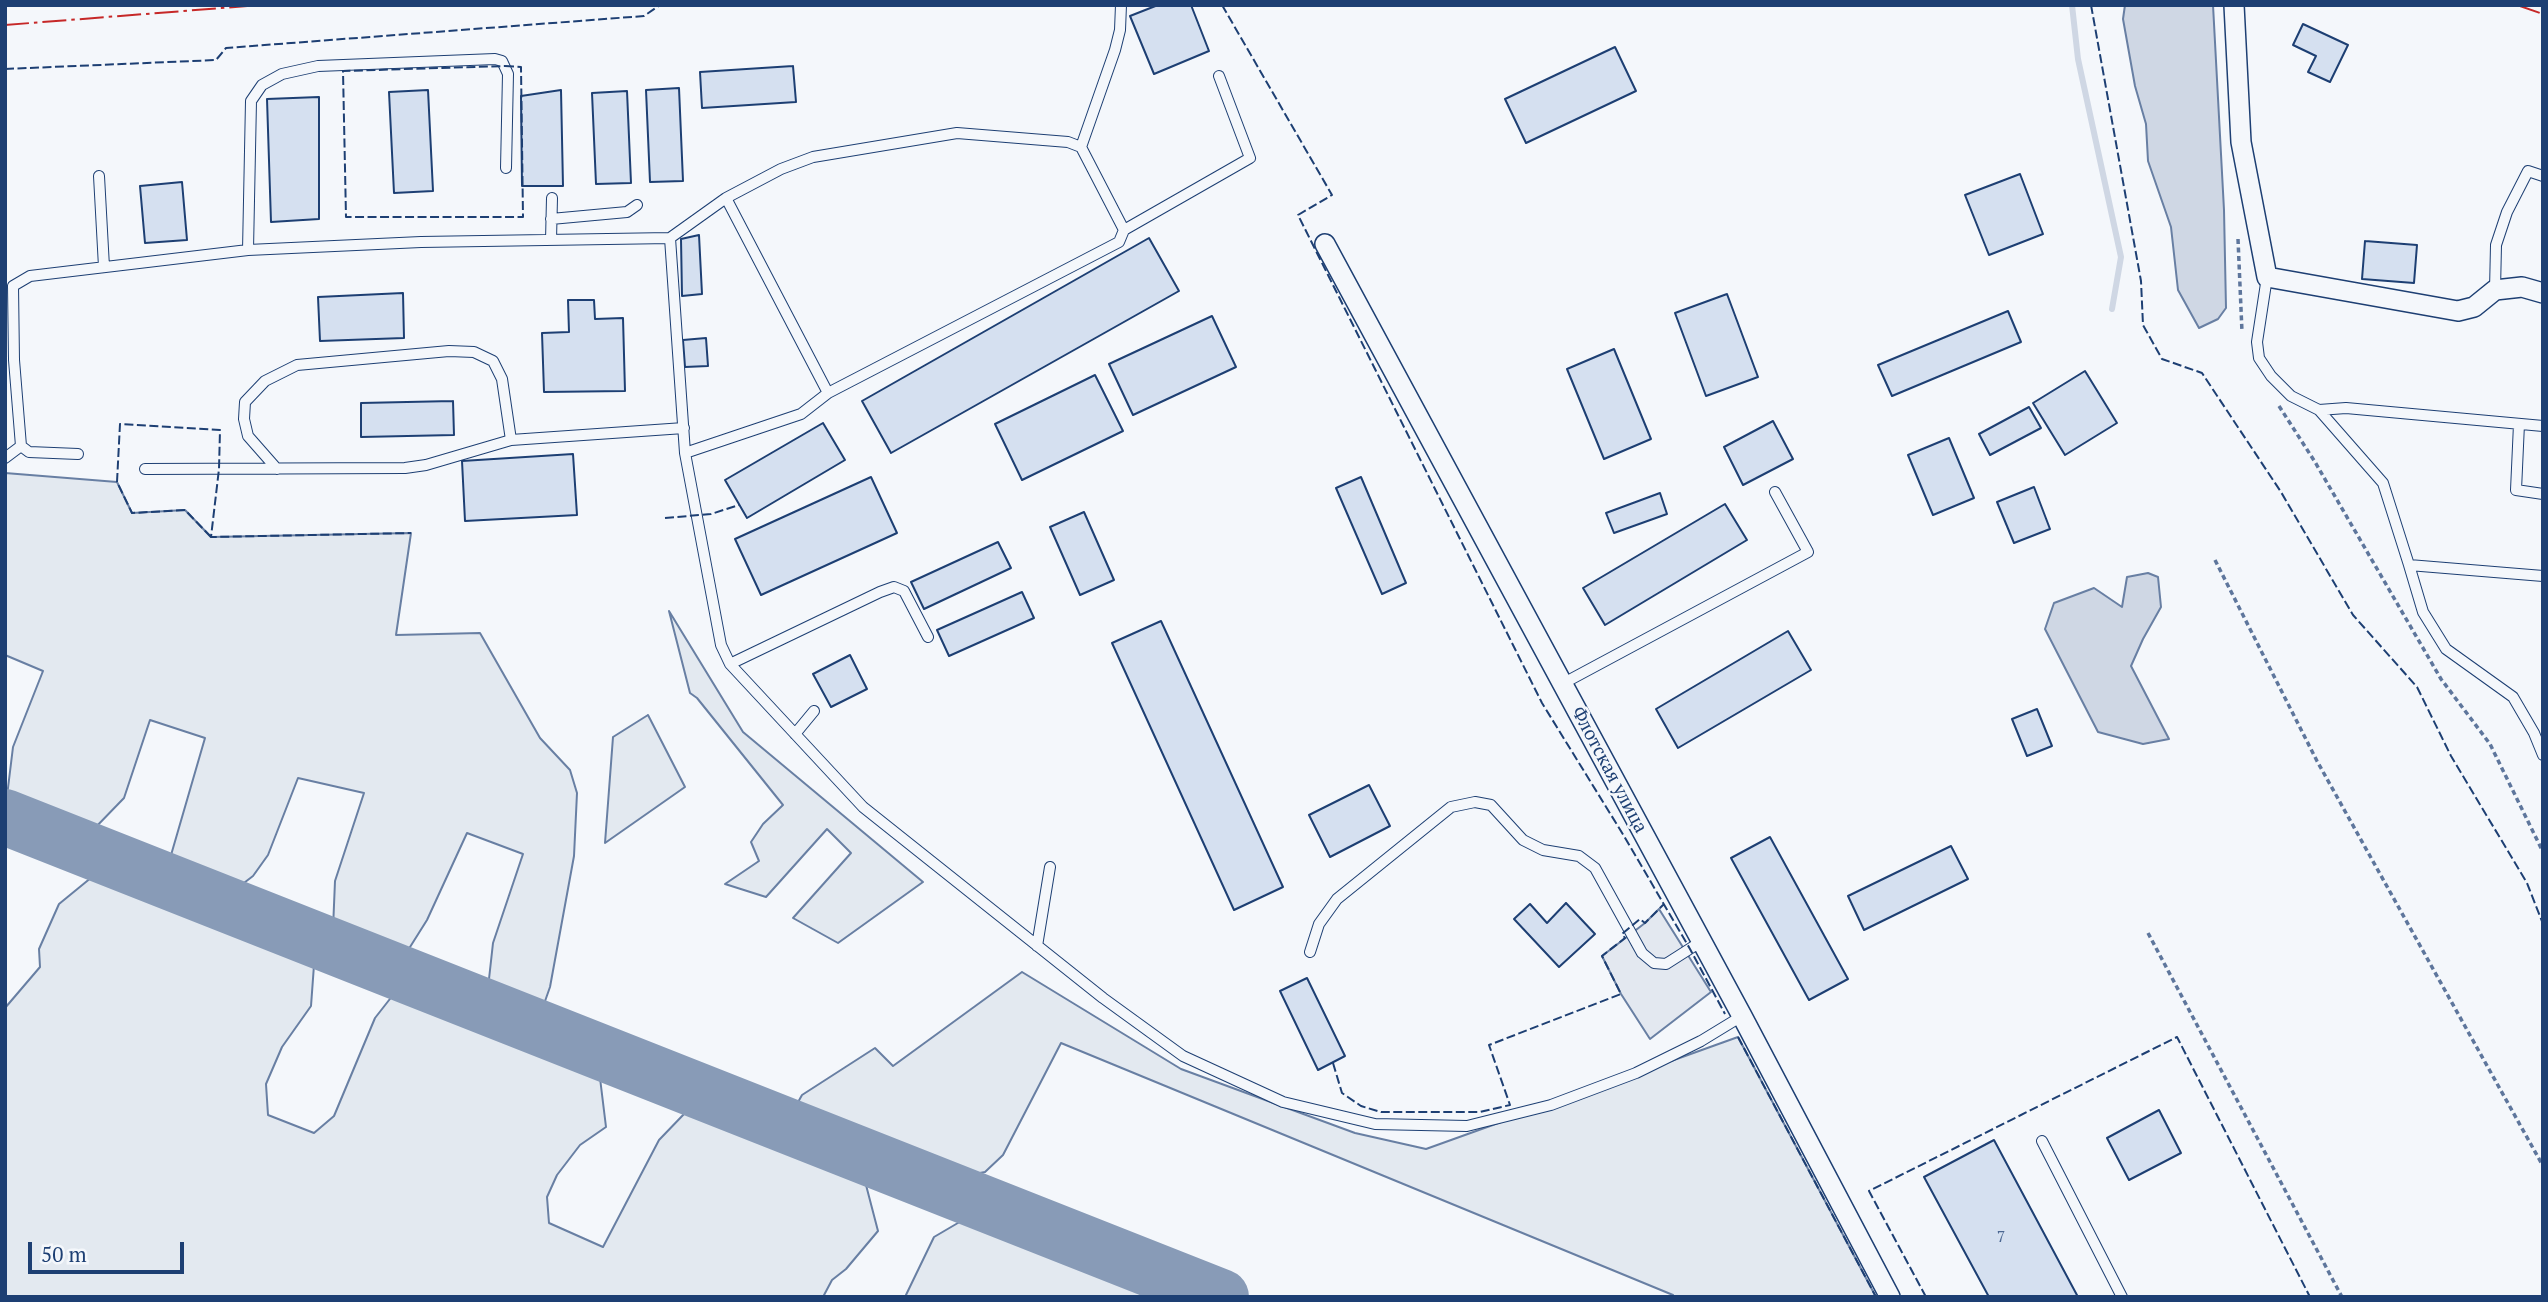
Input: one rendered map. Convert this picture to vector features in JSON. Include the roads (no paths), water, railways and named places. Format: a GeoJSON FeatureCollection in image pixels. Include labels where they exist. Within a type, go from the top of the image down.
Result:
{"type":"FeatureCollection","features":[{"type":"Feature","properties":{"kind":"street"},"geometry":{"type":"LineString","coordinates":[[2234,5],[2241,142],[2267,277],[2458,311],[2474,307],[2495,290],[2522,287],[2543,293]]}},
{"type":"Feature","properties":{"kind":"street","name":"Флотская улица"},"geometry":{"type":"LineString","coordinates":[[1325,244],[1702,941],[1890,1297]]}},
{"type":"Feature","properties":{"kind":"lane"},"geometry":{"type":"LineString","coordinates":[[1121,5],[1120,30],[1115,50],[1082,146],[1124,230]]}},
{"type":"Feature","properties":{"kind":"lane"},"geometry":{"type":"LineString","coordinates":[[248,250],[251,101],[262,85],[282,74],[318,66],[495,59],[502,61],[508,74],[506,168]]}},
{"type":"Feature","properties":{"kind":"lane"},"geometry":{"type":"LineString","coordinates":[[684,453],[801,414],[828,393],[1119,242],[1124,230],[1250,158],[1219,76]]}},
{"type":"Feature","properties":{"kind":"lane"},"geometry":{"type":"LineString","coordinates":[[78,454],[29,452],[20,446],[10,361],[9,283],[30,276],[248,250],[421,242],[670,238],[726,198],[781,169],[814,157],[957,133],[1068,142],[1082,146]]}},
{"type":"Feature","properties":{"kind":"lane"},"geometry":{"type":"LineString","coordinates":[[2495,290],[2496,245],[2507,212],[2528,172],[2543,176]]}},
{"type":"Feature","properties":{"kind":"lane"},"geometry":{"type":"LineString","coordinates":[[99,176],[104,267]]}},
{"type":"Feature","properties":{"kind":"lane"},"geometry":{"type":"LineString","coordinates":[[551,240],[552,198]]}},
{"type":"Feature","properties":{"kind":"lane"},"geometry":{"type":"LineString","coordinates":[[726,198],[828,393]]}},
{"type":"Feature","properties":{"kind":"lane"},"geometry":{"type":"LineString","coordinates":[[551,219],[627,212],[637,205]]}},
{"type":"Feature","properties":{"kind":"lane"},"geometry":{"type":"LineString","coordinates":[[670,238],[684,453],[721,645],[730,664],[863,807],[1103,998],[1183,1056],[1283,1102],[1375,1124],[1467,1126],[1551,1105],[1636,1073],[1701,1041],[1742,1016]]}},
{"type":"Feature","properties":{"kind":"lane"},"geometry":{"type":"LineString","coordinates":[[2267,277],[2258,342],[2259,358],[2271,376],[2291,396],[2319,410],[2383,483],[2423,612],[2446,649],[2513,697],[2538,733],[2543,755]]}},
{"type":"Feature","properties":{"kind":"lane"},"geometry":{"type":"LineString","coordinates":[[277,469],[248,436],[244,419],[245,402],[265,381],[297,365],[449,351],[474,352],[493,361],[502,379],[511,440]]}},
{"type":"Feature","properties":{"kind":"lane"},"geometry":{"type":"LineString","coordinates":[[2319,410],[2346,408],[2543,426]]}},
{"type":"Feature","properties":{"kind":"lane"},"geometry":{"type":"LineString","coordinates":[[2519,424],[2516,490],[2543,494]]}},
{"type":"Feature","properties":{"kind":"lane"},"geometry":{"type":"LineString","coordinates":[[145,469],[405,468],[426,465],[511,440],[684,428]]}},
{"type":"Feature","properties":{"kind":"lane"},"geometry":{"type":"LineString","coordinates":[[5,458],[20,446]]}},
{"type":"Feature","properties":{"kind":"lane"},"geometry":{"type":"LineString","coordinates":[[1562,684],[1808,552],[1775,492]]}},
{"type":"Feature","properties":{"kind":"lane"},"geometry":{"type":"LineString","coordinates":[[2409,565],[2543,576]]}},
{"type":"Feature","properties":{"kind":"lane"},"geometry":{"type":"LineString","coordinates":[[730,664],[894,587],[904,591],[928,636]]}},
{"type":"Feature","properties":{"kind":"lane"},"geometry":{"type":"LineString","coordinates":[[795,734],[814,711]]}},
{"type":"Feature","properties":{"kind":"lane"},"geometry":{"type":"LineString","coordinates":[[1310,952],[1319,925],[1337,899],[1451,807],[1475,802],[1491,805],[1523,840],[1544,850],[1579,856],[1595,868],[1642,953],[1654,962],[1665,964],[1702,941]]}},
{"type":"Feature","properties":{"kind":"lane"},"geometry":{"type":"LineString","coordinates":[[1038,946],[1051,867]]}},
{"type":"Feature","properties":{"kind":"lane"},"geometry":{"type":"LineString","coordinates":[[2042,1141],[2122,1297]]}},
{"type":"Feature","properties":{"kind":"waterway"},"geometry":{"type":"LineString","coordinates":[[2072,5],[2078,59],[2121,257],[2112,309]]}}]}
